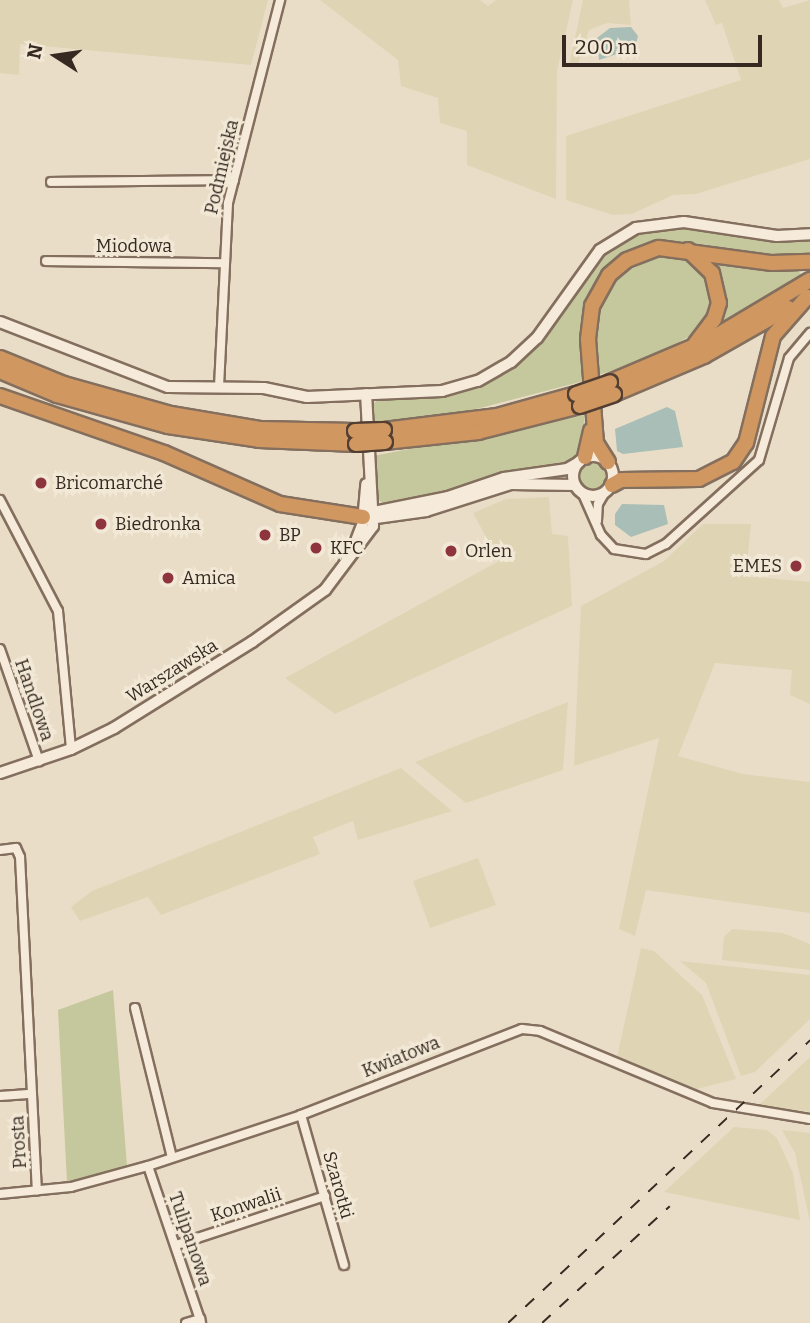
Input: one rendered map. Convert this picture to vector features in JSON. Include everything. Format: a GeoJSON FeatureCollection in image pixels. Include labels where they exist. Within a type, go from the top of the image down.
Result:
{"type":"FeatureCollection","features":[{"type":"Feature","properties":{"kind":"highway"},"geometry":{"type":"LineString","coordinates":[[608,462],[596,443],[589,321],[597,294],[618,267],[637,254],[659,248],[686,249],[772,263],[810,262]]}},
{"type":"Feature","properties":{"kind":"highway"},"geometry":{"type":"LineString","coordinates":[[686,249],[712,273],[719,303],[714,319],[692,348]]}},
{"type":"Feature","properties":{"kind":"highway"},"geometry":{"type":"LineString","coordinates":[[612,388],[692,348],[810,280]]}},
{"type":"Feature","properties":{"kind":"highway"},"geometry":{"type":"LineString","coordinates":[[0,371],[57,395],[168,426],[259,440],[384,436],[578,400],[704,356],[809,296]]}},
{"type":"Feature","properties":{"kind":"highway"},"geometry":{"type":"LineString","coordinates":[[608,489],[621,480],[699,479],[733,461],[746,443],[773,336],[809,296]]}},
{"type":"Feature","properties":{"kind":"highway"},"geometry":{"type":"LineString","coordinates":[[0,358],[64,384],[171,414],[260,429],[356,437]]}},
{"type":"Feature","properties":{"kind":"highway"},"geometry":{"type":"LineString","coordinates":[[0,396],[134,442],[280,503],[370,515]]}},
{"type":"Feature","properties":{"kind":"highway"},"geometry":{"type":"LineString","coordinates":[[582,459],[593,420]]}},
{"type":"Feature","properties":{"kind":"street","name":"Podmiejska"},"geometry":{"type":"LineString","coordinates":[[219,387],[222,263],[234,180],[280,0]]}},
{"type":"Feature","properties":{"kind":"street"},"geometry":{"type":"LineString","coordinates":[[51,182],[234,180]]}},
{"type":"Feature","properties":{"kind":"street"},"geometry":{"type":"LineString","coordinates":[[0,322],[143,380],[190,390],[219,387],[307,397],[442,391],[494,373],[537,338],[600,250],[636,228],[684,222],[776,236],[810,233]]}},
{"type":"Feature","properties":{"kind":"street","name":"Miodowa"},"geometry":{"type":"LineString","coordinates":[[46,261],[222,263]]}},
{"type":"Feature","properties":{"kind":"street"},"geometry":{"type":"LineString","coordinates":[[582,459],[573,473],[578,489],[597,527],[614,549],[646,554],[666,544],[753,468],[765,450],[789,358],[810,333]]}},
{"type":"Feature","properties":{"kind":"street","name":"Warszawska"},"geometry":{"type":"LineString","coordinates":[[0,773],[71,749],[163,699],[315,600],[342,567],[370,515],[366,394]]}},
{"type":"Feature","properties":{"kind":"street"},"geometry":{"type":"LineString","coordinates":[[370,515],[438,499],[504,478],[567,469],[582,459],[597,456],[608,462],[608,489],[598,504],[597,527]]}},
{"type":"Feature","properties":{"kind":"street"},"geometry":{"type":"LineString","coordinates":[[370,515],[438,508],[511,484],[578,489],[593,496],[608,489]]}},
{"type":"Feature","properties":{"kind":"street"},"geometry":{"type":"LineString","coordinates":[[0,500],[58,611],[71,749]]}},
{"type":"Feature","properties":{"kind":"street","name":"Handlowa"},"geometry":{"type":"LineString","coordinates":[[0,649],[39,761]]}},
{"type":"Feature","properties":{"kind":"street","name":"Prosta"},"geometry":{"type":"LineString","coordinates":[[4,849],[16,848],[20,857],[37,1191]]}},
{"type":"Feature","properties":{"kind":"street"},"geometry":{"type":"LineString","coordinates":[[135,1008],[172,1158]]}},
{"type":"Feature","properties":{"kind":"street","name":"Kwiatowa"},"geometry":{"type":"LineString","coordinates":[[0,1194],[37,1191],[148,1166],[301,1115],[522,1029],[540,1031],[713,1103],[810,1119]]}},
{"type":"Feature","properties":{"kind":"street"},"geometry":{"type":"LineString","coordinates":[[0,1096],[32,1094]]}},
{"type":"Feature","properties":{"kind":"street","name":"Szarotki"},"geometry":{"type":"LineString","coordinates":[[301,1115],[344,1265]]}},
{"type":"Feature","properties":{"kind":"street","name":"Tulipanowa"},"geometry":{"type":"LineString","coordinates":[[148,1166],[200,1321]]}},
{"type":"Feature","properties":{"kind":"street","name":"Konwalii"},"geometry":{"type":"LineString","coordinates":[[176,1245],[325,1196]]}},
{"type":"Feature","properties":{"kind":"street"},"geometry":{"type":"LineString","coordinates":[[187,1323],[200,1321]]}},
{"type":"Feature","properties":{"kind":"shaded area"},"geometry":{"type":"Polygon","coordinates":[[[0,0],[268,0],[251,65],[20,44],[19,75],[0,73],[0,0]]]}},
{"type":"Feature","properties":{"kind":"shaded area"},"geometry":{"type":"Polygon","coordinates":[[[320,0],[480,0],[488,6],[496,0],[573,0],[557,71],[556,199],[467,165],[467,131],[440,123],[438,98],[401,86],[398,60],[320,0]]]}},
{"type":"Feature","properties":{"kind":"shaded area"},"geometry":{"type":"Polygon","coordinates":[[[583,0],[629,0],[631,25],[607,23],[589,30],[578,64],[569,66],[583,0]]]}},
{"type":"Feature","properties":{"kind":"shaded area"},"geometry":{"type":"Polygon","coordinates":[[[705,0],[779,0],[783,8],[810,0],[810,159],[696,194],[673,195],[632,214],[613,215],[566,200],[566,136],[741,80],[722,23],[716,25],[705,0]]]}},
{"type":"Feature","properties":{"kind":"shaded area"},"geometry":{"type":"Polygon","coordinates":[[[549,497],[552,534],[568,536],[572,606],[335,714],[285,678],[499,561],[473,513],[506,499],[549,497]]]}},
{"type":"Feature","properties":{"kind":"shaded area"},"geometry":{"type":"Polygon","coordinates":[[[703,524],[751,524],[746,576],[810,582],[810,704],[790,695],[792,670],[715,663],[678,756],[743,774],[810,782],[810,913],[646,890],[635,936],[619,929],[659,738],[574,766],[581,606],[664,561],[703,524]]]}},
{"type":"Feature","properties":{"kind":"shaded area"},"geometry":{"type":"Polygon","coordinates":[[[568,702],[563,770],[466,803],[415,762],[568,702]]]}},
{"type":"Feature","properties":{"kind":"shaded area"},"geometry":{"type":"Polygon","coordinates":[[[401,768],[452,811],[358,840],[353,821],[313,837],[320,854],[161,915],[148,897],[80,921],[71,907],[92,891],[401,768]]]}},
{"type":"Feature","properties":{"kind":"shaded area"},"geometry":{"type":"Polygon","coordinates":[[[478,858],[496,905],[430,928],[413,881],[478,858]]]}},
{"type":"Feature","properties":{"kind":"shaded area"},"geometry":{"type":"Polygon","coordinates":[[[732,929],[783,933],[810,944],[810,970],[722,960],[724,937],[732,929]]]}},
{"type":"Feature","properties":{"kind":"shaded area"},"geometry":{"type":"Polygon","coordinates":[[[641,948],[654,951],[702,995],[736,1079],[697,1089],[617,1057],[641,948]]]}},
{"type":"Feature","properties":{"kind":"shaded area"},"geometry":{"type":"Polygon","coordinates":[[[680,961],[810,975],[810,1019],[755,1072],[741,1076],[706,983],[680,961]]]}},
{"type":"Feature","properties":{"kind":"shaded area"},"geometry":{"type":"Polygon","coordinates":[[[810,1057],[810,1112],[759,1105],[810,1057]]]}},
{"type":"Feature","properties":{"kind":"shaded area"},"geometry":{"type":"Polygon","coordinates":[[[734,1127],[767,1130],[777,1138],[793,1173],[800,1220],[664,1192],[734,1127]]]}},
{"type":"Feature","properties":{"kind":"shaded area"},"geometry":{"type":"Polygon","coordinates":[[[782,1130],[810,1133],[810,1222],[795,1153],[782,1130]]]}},
{"type":"Feature","properties":{"kind":"green space"},"geometry":{"type":"Polygon","coordinates":[[[655,227],[810,239],[810,254],[766,256],[702,244],[650,242],[617,257],[586,301],[581,341],[584,381],[465,412],[372,423],[373,404],[379,399],[457,394],[506,371],[535,347],[603,254],[655,227]]]}},
{"type":"Feature","properties":{"kind":"green space"},"geometry":{"type":"Polygon","coordinates":[[[659,256],[680,256],[704,272],[713,295],[712,308],[701,330],[644,361],[595,376],[596,324],[606,288],[619,275],[659,256]]]}},
{"type":"Feature","properties":{"kind":"green space"},"geometry":{"type":"Polygon","coordinates":[[[708,259],[796,269],[803,276],[720,324],[723,285],[708,259]]]}},
{"type":"Feature","properties":{"kind":"green space"},"geometry":{"type":"Polygon","coordinates":[[[585,415],[581,452],[567,465],[446,494],[383,504],[375,496],[373,456],[585,415]]]}},
{"type":"Feature","properties":{"kind":"green space"},"geometry":{"type":"Polygon","coordinates":[[[593,463],[602,467],[606,476],[602,485],[593,489],[584,485],[580,476],[584,467],[593,463]]]}},
{"type":"Feature","properties":{"kind":"green space"},"geometry":{"type":"Polygon","coordinates":[[[113,990],[127,1166],[67,1182],[58,1010],[113,990]]]}},
{"type":"Feature","properties":{"kind":"water"},"geometry":{"type":"Polygon","coordinates":[[[631,27],[638,36],[635,48],[599,60],[597,38],[610,28],[631,27]]]}},
{"type":"Feature","properties":{"kind":"water"},"geometry":{"type":"Polygon","coordinates":[[[667,407],[675,411],[683,447],[623,454],[617,451],[615,429],[667,407]]]}},
{"type":"Feature","properties":{"kind":"water"},"geometry":{"type":"Polygon","coordinates":[[[622,504],[664,505],[668,524],[631,537],[615,525],[615,514],[622,504]]]}},
{"type":"Feature","properties":{"kind":"railway"},"geometry":{"type":"LineString","coordinates":[[508,1323],[810,1040]]}},
{"type":"Feature","properties":{"kind":"railway"},"geometry":{"type":"LineString","coordinates":[[542,1323],[670,1206]]}},
{"type":"Feature","properties":{"kind":"place","name":"Bricomarché"},"geometry":{"type":"Point","coordinates":[41,483]}},
{"type":"Feature","properties":{"kind":"place","name":"Biedronka"},"geometry":{"type":"Point","coordinates":[101,524]}},
{"type":"Feature","properties":{"kind":"place","name":"BP"},"geometry":{"type":"Point","coordinates":[265,535]}},
{"type":"Feature","properties":{"kind":"place","name":"KFC"},"geometry":{"type":"Point","coordinates":[316,548]}},
{"type":"Feature","properties":{"kind":"place","name":"Orlen"},"geometry":{"type":"Point","coordinates":[451,551]}},
{"type":"Feature","properties":{"kind":"place","name":"EMES"},"geometry":{"type":"Point","coordinates":[796,566]}},
{"type":"Feature","properties":{"kind":"place","name":"Amica"},"geometry":{"type":"Point","coordinates":[168,578]}}]}
